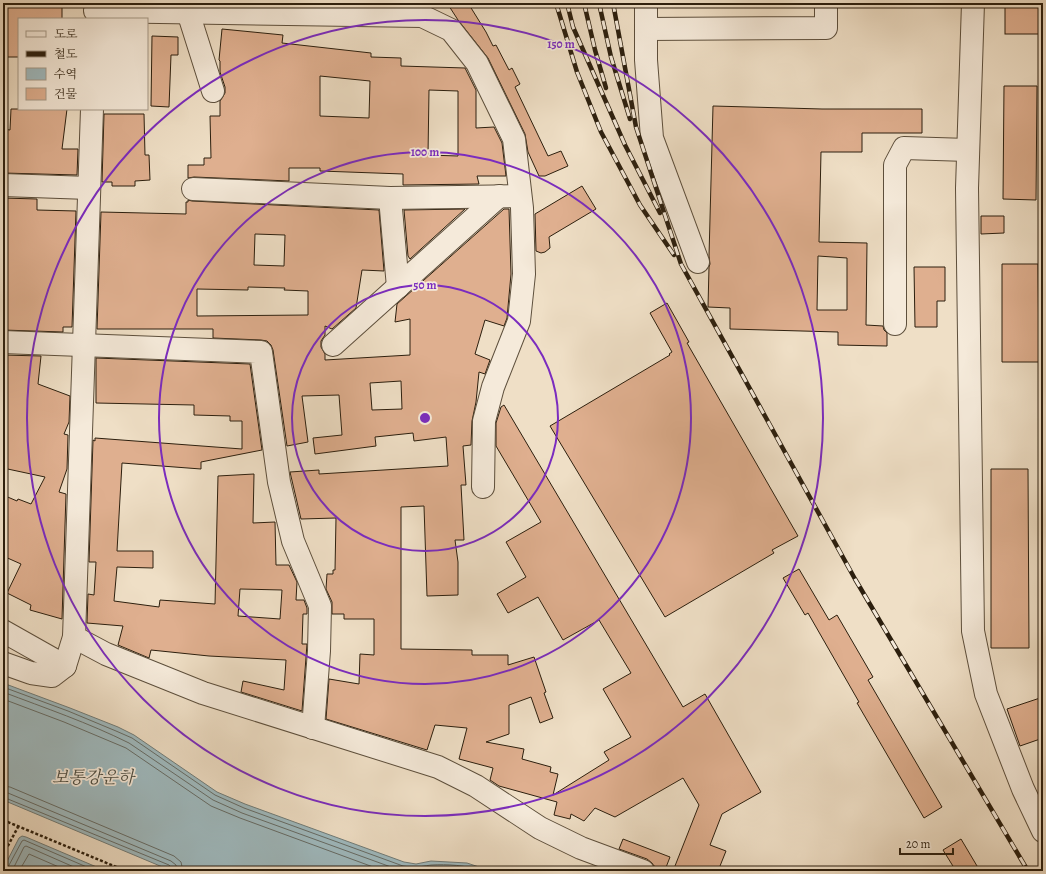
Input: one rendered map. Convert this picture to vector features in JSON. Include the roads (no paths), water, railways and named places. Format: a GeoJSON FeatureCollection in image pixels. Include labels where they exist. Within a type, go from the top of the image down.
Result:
{"type":"FeatureCollection","features":[{"type":"Feature","properties":{"kind":"street"},"geometry":{"type":"LineString","coordinates":[[646,3],[646,60],[652,138],[698,262]]}},
{"type":"Feature","properties":{"kind":"street"},"geometry":{"type":"LineString","coordinates":[[646,29],[826,28],[826,3]]}},
{"type":"Feature","properties":{"kind":"street"},"geometry":{"type":"LineString","coordinates":[[973,3],[967,188],[973,631],[986,694],[1023,789],[1043,831]]}},
{"type":"Feature","properties":{"kind":"street"},"geometry":{"type":"LineString","coordinates":[[95,11],[422,16],[451,30],[477,63],[514,139],[520,196],[524,274],[519,321],[493,387],[484,421],[483,487]]}},
{"type":"Feature","properties":{"kind":"street"},"geometry":{"type":"LineString","coordinates":[[188,12],[213,91]]}},
{"type":"Feature","properties":{"kind":"street"},"geometry":{"type":"LineString","coordinates":[[3,663],[31,673],[52,676],[65,666],[74,637],[92,110]]}},
{"type":"Feature","properties":{"kind":"street"},"geometry":{"type":"LineString","coordinates":[[895,324],[895,165],[904,148],[968,150]]}},
{"type":"Feature","properties":{"kind":"street"},"geometry":{"type":"LineString","coordinates":[[3,185],[89,188]]}},
{"type":"Feature","properties":{"kind":"street"},"geometry":{"type":"LineString","coordinates":[[193,189],[390,198],[520,196]]}},
{"type":"Feature","properties":{"kind":"street"},"geometry":{"type":"LineString","coordinates":[[333,345],[499,196]]}},
{"type":"Feature","properties":{"kind":"street"},"geometry":{"type":"LineString","coordinates":[[390,198],[398,287]]}},
{"type":"Feature","properties":{"kind":"street"},"geometry":{"type":"LineString","coordinates":[[3,342],[261,352],[280,489],[293,541],[320,606],[319,651],[313,728]]}},
{"type":"Feature","properties":{"kind":"street"},"geometry":{"type":"LineString","coordinates":[[3,631],[65,666]]}},
{"type":"Feature","properties":{"kind":"street"},"geometry":{"type":"LineString","coordinates":[[74,637],[106,654],[203,693],[438,767],[476,786],[540,828],[582,848],[643,871]]}},
{"type":"Feature","properties":{"kind":"water","name":"보통강운하"},"geometry":{"type":"Polygon","coordinates":[[[3,683],[118,727],[134,735],[217,792],[245,804],[404,862],[416,864],[431,861],[467,863],[491,871],[172,871],[3,800],[3,683]]]}},
{"type":"Feature","properties":{"kind":"water"},"geometry":{"type":"Polygon","coordinates":[[[22,836],[106,871],[3,871],[19,838],[22,836]]]}},
{"type":"Feature","properties":{"kind":"railway"},"geometry":{"type":"LineString","coordinates":[[556,3],[577,72],[601,132],[640,205],[674,255]]}},
{"type":"Feature","properties":{"kind":"railway"},"geometry":{"type":"LineString","coordinates":[[567,3],[573,27],[625,145],[660,213]]}},
{"type":"Feature","properties":{"kind":"railway"},"geometry":{"type":"LineString","coordinates":[[584,3],[606,88]]}},
{"type":"Feature","properties":{"kind":"railway"},"geometry":{"type":"LineString","coordinates":[[599,3],[611,57],[630,119]]}},
{"type":"Feature","properties":{"kind":"railway"},"geometry":{"type":"LineString","coordinates":[[613,3],[636,127],[681,264],[855,579],[1028,871]]}}]}
